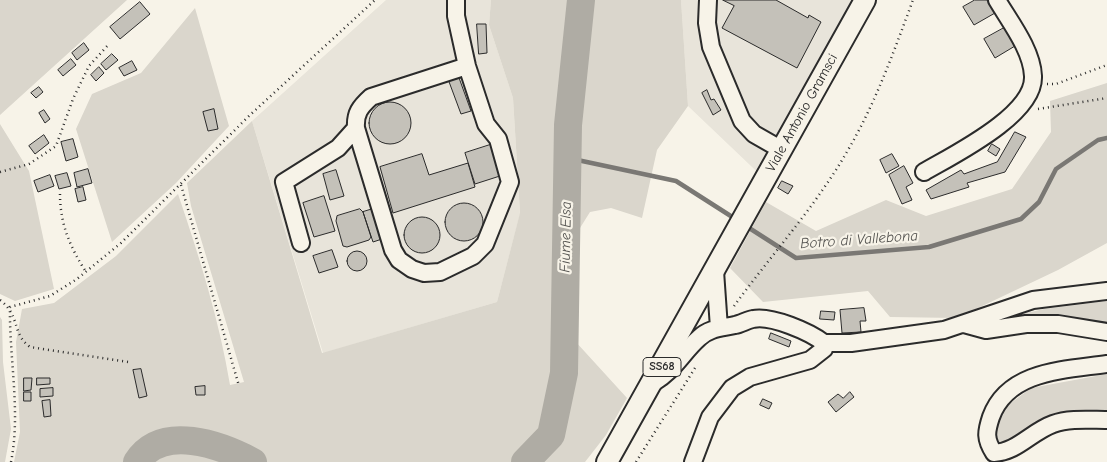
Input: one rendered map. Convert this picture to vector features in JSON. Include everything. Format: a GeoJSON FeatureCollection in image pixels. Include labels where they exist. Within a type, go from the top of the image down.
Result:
{"type":"FeatureCollection","features":[{"type":"Feature","properties":{"kind":"main road","name":"Viale Antonio Gramsci"},"geometry":{"type":"LineString","coordinates":[[715,270],[865,0]]}},
{"type":"Feature","properties":{"kind":"main road","name":"SS68"},"geometry":{"type":"LineString","coordinates":[[607,462],[715,270]]}},
{"type":"Feature","properties":{"kind":"street"},"geometry":{"type":"LineString","coordinates":[[456,0],[456,16],[467,66],[486,124],[498,139],[510,182],[485,244],[473,256],[440,272],[424,273],[412,269],[399,260],[393,250],[356,128],[355,117],[360,106],[371,97],[467,66]]}},
{"type":"Feature","properties":{"kind":"street"},"geometry":{"type":"LineString","coordinates":[[708,0],[707,23],[712,47],[742,121],[754,134],[782,150]]}},
{"type":"Feature","properties":{"kind":"street"},"geometry":{"type":"LineString","coordinates":[[924,172],[986,134],[1014,112],[1024,100],[1032,84],[1033,74],[1027,55],[997,0]]}},
{"type":"Feature","properties":{"kind":"street"},"geometry":{"type":"LineString","coordinates":[[301,243],[284,182],[338,148],[356,128]]}},
{"type":"Feature","properties":{"kind":"street"},"geometry":{"type":"LineString","coordinates":[[715,270],[719,328]]}},
{"type":"Feature","properties":{"kind":"street"},"geometry":{"type":"LineString","coordinates":[[653,382],[673,369],[700,337],[719,328],[754,318],[777,321],[816,337],[824,343],[870,340],[944,330],[1033,300],[1107,291]]}},
{"type":"Feature","properties":{"kind":"street"},"geometry":{"type":"LineString","coordinates":[[964,324],[986,330],[1026,324],[1058,324],[1107,332]]}},
{"type":"Feature","properties":{"kind":"street"},"geometry":{"type":"LineString","coordinates":[[693,462],[710,417],[732,388],[750,377],[810,360],[824,349],[824,343]]}},
{"type":"Feature","properties":{"kind":"street"},"geometry":{"type":"LineString","coordinates":[[1107,364],[1040,374],[1013,386],[994,410],[986,432],[987,442],[994,453],[1008,452],[1053,424],[1084,420],[1107,420]]}},
{"type":"Feature","properties":{"kind":"path"},"geometry":{"type":"LineString","coordinates":[[10,307],[50,296],[86,272],[121,243],[250,115],[376,0]]}},
{"type":"Feature","properties":{"kind":"path"},"geometry":{"type":"LineString","coordinates":[[719,328],[752,282],[807,212],[840,164],[867,114],[913,0]]}},
{"type":"Feature","properties":{"kind":"path"},"geometry":{"type":"LineString","coordinates":[[0,172],[29,164],[56,146],[73,98],[89,66],[109,44]]}},
{"type":"Feature","properties":{"kind":"path"},"geometry":{"type":"LineString","coordinates":[[1032,84],[1056,84],[1107,65]]}},
{"type":"Feature","properties":{"kind":"path"},"geometry":{"type":"LineString","coordinates":[[1014,112],[1107,98]]}},
{"type":"Feature","properties":{"kind":"path"},"geometry":{"type":"LineString","coordinates":[[181,185],[240,386]]}},
{"type":"Feature","properties":{"kind":"path"},"geometry":{"type":"LineString","coordinates":[[60,194],[60,216],[72,250],[86,272]]}},
{"type":"Feature","properties":{"kind":"path"},"geometry":{"type":"LineString","coordinates":[[0,300],[10,307],[20,340],[30,347],[128,362]]}},
{"type":"Feature","properties":{"kind":"path"},"geometry":{"type":"LineString","coordinates":[[10,307],[9,337],[15,427],[11,462]]}},
{"type":"Feature","properties":{"kind":"path"},"geometry":{"type":"LineString","coordinates":[[636,462],[699,361]]}},
{"type":"Feature","properties":{"kind":"shaded area"},"geometry":{"type":"Polygon","coordinates":[[[0,0],[127,0],[0,115],[0,0]]]}},
{"type":"Feature","properties":{"kind":"shaded area"},"geometry":{"type":"Polygon","coordinates":[[[386,0],[491,0],[489,25],[513,98],[520,214],[497,302],[323,353],[252,121],[386,0]]]}},
{"type":"Feature","properties":{"kind":"shaded area"},"geometry":{"type":"Polygon","coordinates":[[[491,0],[575,0],[568,56],[577,59],[592,0],[681,0],[688,106],[657,150],[642,218],[611,208],[590,212],[580,228],[577,243],[575,341],[627,398],[606,435],[585,462],[14,462],[20,432],[16,342],[22,309],[54,303],[116,256],[178,194],[208,288],[230,385],[244,382],[191,206],[187,183],[252,121],[322,353],[497,302],[520,213],[513,98],[489,25],[491,0]]]}},
{"type":"Feature","properties":{"kind":"shaded area"},"geometry":{"type":"Polygon","coordinates":[[[681,0],[858,0],[772,186],[688,106],[681,0]]]}},
{"type":"Feature","properties":{"kind":"shaded area"},"geometry":{"type":"Polygon","coordinates":[[[195,8],[229,126],[176,183],[112,242],[76,129],[92,94],[141,73],[195,8]]]}},
{"type":"Feature","properties":{"kind":"shaded area"},"geometry":{"type":"Polygon","coordinates":[[[1107,83],[1107,243],[1058,270],[957,318],[890,317],[868,291],[763,302],[730,268],[766,202],[816,231],[886,200],[926,216],[1012,189],[1051,132],[1050,101],[1107,83]]]}},
{"type":"Feature","properties":{"kind":"shaded area"},"geometry":{"type":"Polygon","coordinates":[[[0,124],[29,171],[54,289],[15,301],[0,294],[0,124]]]}},
{"type":"Feature","properties":{"kind":"shaded area"},"geometry":{"type":"Polygon","coordinates":[[[1107,301],[1107,326],[1070,318],[991,321],[1044,309],[1107,301]]]}},
{"type":"Feature","properties":{"kind":"shaded area"},"geometry":{"type":"Polygon","coordinates":[[[0,317],[2,320],[3,362],[11,429],[5,462],[0,462],[0,317]]]}},
{"type":"Feature","properties":{"kind":"shaded area"},"geometry":{"type":"Polygon","coordinates":[[[1107,374],[1107,411],[1049,416],[1001,445],[993,432],[1004,408],[1031,388],[1107,374]]]}},
{"type":"Feature","properties":{"kind":"building"},"geometry":{"type":"Polygon","coordinates":[[[723,0],[776,0],[808,18],[809,15],[821,22],[797,68],[722,28],[734,6],[723,0]]]}},
{"type":"Feature","properties":{"kind":"building"},"geometry":{"type":"Polygon","coordinates":[[[975,0],[987,0],[995,13],[974,25],[963,7],[975,0]]]}},
{"type":"Feature","properties":{"kind":"building"},"geometry":{"type":"Polygon","coordinates":[[[140,2],[150,14],[120,39],[110,27],[140,2]]]}},
{"type":"Feature","properties":{"kind":"building"},"geometry":{"type":"Polygon","coordinates":[[[477,24],[486,24],[487,53],[479,54],[477,24]]]}},
{"type":"Feature","properties":{"kind":"building"},"geometry":{"type":"Polygon","coordinates":[[[1004,28],[1015,46],[995,58],[984,39],[1004,28]]]}},
{"type":"Feature","properties":{"kind":"building"},"geometry":{"type":"Polygon","coordinates":[[[84,43],[89,50],[77,60],[72,53],[84,43]]]}},
{"type":"Feature","properties":{"kind":"building"},"geometry":{"type":"Polygon","coordinates":[[[112,54],[118,60],[106,70],[101,64],[112,54]]]}},
{"type":"Feature","properties":{"kind":"building"},"geometry":{"type":"Polygon","coordinates":[[[71,59],[76,65],[63,76],[58,70],[71,59]]]}},
{"type":"Feature","properties":{"kind":"building"},"geometry":{"type":"Polygon","coordinates":[[[132,61],[137,70],[124,76],[119,68],[132,61]]]}},
{"type":"Feature","properties":{"kind":"building"},"geometry":{"type":"Polygon","coordinates":[[[99,67],[104,73],[96,81],[91,75],[99,67]]]}},
{"type":"Feature","properties":{"kind":"building"},"geometry":{"type":"Polygon","coordinates":[[[458,75],[471,111],[461,114],[448,79],[458,75]]]}},
{"type":"Feature","properties":{"kind":"building"},"geometry":{"type":"Polygon","coordinates":[[[39,87],[43,92],[36,98],[31,93],[39,87]]]}},
{"type":"Feature","properties":{"kind":"building"},"geometry":{"type":"Polygon","coordinates":[[[707,90],[711,100],[714,99],[721,110],[713,115],[702,93],[707,90]]]}},
{"type":"Feature","properties":{"kind":"building"},"geometry":{"type":"Polygon","coordinates":[[[394,102],[402,105],[408,111],[411,123],[408,135],[402,141],[386,144],[378,141],[372,135],[369,119],[372,111],[378,105],[394,102]]]}},
{"type":"Feature","properties":{"kind":"building"},"geometry":{"type":"Polygon","coordinates":[[[214,109],[218,129],[208,131],[203,112],[214,109]]]}},
{"type":"Feature","properties":{"kind":"building"},"geometry":{"type":"Polygon","coordinates":[[[44,110],[50,119],[45,123],[39,113],[44,110]]]}},
{"type":"Feature","properties":{"kind":"building"},"geometry":{"type":"Polygon","coordinates":[[[1015,132],[1026,137],[1005,172],[967,183],[969,187],[931,199],[926,190],[961,170],[964,174],[997,162],[1015,132]]]}},
{"type":"Feature","properties":{"kind":"building"},"geometry":{"type":"Polygon","coordinates":[[[44,135],[49,143],[35,154],[29,146],[44,135]]]}},
{"type":"Feature","properties":{"kind":"building"},"geometry":{"type":"Polygon","coordinates":[[[73,139],[78,157],[66,161],[61,142],[73,139]]]}},
{"type":"Feature","properties":{"kind":"building"},"geometry":{"type":"Polygon","coordinates":[[[493,144],[503,175],[475,184],[465,153],[493,144]]]}},
{"type":"Feature","properties":{"kind":"building"},"geometry":{"type":"Polygon","coordinates":[[[992,144],[1000,149],[996,156],[988,151],[992,144]]]}},
{"type":"Feature","properties":{"kind":"building"},"geometry":{"type":"Polygon","coordinates":[[[422,154],[429,175],[468,163],[475,187],[393,213],[380,167],[422,154]]]}},
{"type":"Feature","properties":{"kind":"building"},"geometry":{"type":"Polygon","coordinates":[[[892,154],[899,166],[886,173],[880,160],[892,154]]]}},
{"type":"Feature","properties":{"kind":"building"},"geometry":{"type":"Polygon","coordinates":[[[904,166],[913,183],[906,187],[912,200],[902,204],[889,175],[904,166]]]}},
{"type":"Feature","properties":{"kind":"building"},"geometry":{"type":"Polygon","coordinates":[[[88,169],[92,183],[77,187],[74,173],[88,169]]]}},
{"type":"Feature","properties":{"kind":"building"},"geometry":{"type":"Polygon","coordinates":[[[336,170],[344,196],[330,200],[323,174],[336,170]]]}},
{"type":"Feature","properties":{"kind":"building"},"geometry":{"type":"Polygon","coordinates":[[[67,173],[71,186],[59,189],[55,176],[67,173]]]}},
{"type":"Feature","properties":{"kind":"building"},"geometry":{"type":"Polygon","coordinates":[[[50,175],[54,186],[38,192],[34,181],[50,175]]]}},
{"type":"Feature","properties":{"kind":"building"},"geometry":{"type":"Polygon","coordinates":[[[782,181],[793,186],[788,194],[778,188],[782,181]]]}},
{"type":"Feature","properties":{"kind":"building"},"geometry":{"type":"Polygon","coordinates":[[[83,187],[86,200],[78,202],[75,189],[83,187]]]}},
{"type":"Feature","properties":{"kind":"building"},"geometry":{"type":"Polygon","coordinates":[[[324,196],[335,231],[314,237],[303,203],[324,196]]]}},
{"type":"Feature","properties":{"kind":"building"},"geometry":{"type":"Polygon","coordinates":[[[464,203],[477,209],[483,222],[477,235],[464,241],[451,235],[445,222],[451,209],[464,203]]]}},
{"type":"Feature","properties":{"kind":"building"},"geometry":{"type":"Polygon","coordinates":[[[360,209],[363,212],[371,237],[369,240],[347,247],[343,246],[336,221],[337,216],[360,209]]]}},
{"type":"Feature","properties":{"kind":"building"},"geometry":{"type":"Polygon","coordinates":[[[373,209],[382,239],[373,242],[363,212],[373,209]]]}},
{"type":"Feature","properties":{"kind":"building"},"geometry":{"type":"Polygon","coordinates":[[[422,217],[434,223],[440,235],[434,247],[422,253],[410,247],[404,235],[410,223],[422,217]]]}},
{"type":"Feature","properties":{"kind":"building"},"geometry":{"type":"Polygon","coordinates":[[[332,250],[338,267],[319,273],[313,256],[332,250]]]}},
{"type":"Feature","properties":{"kind":"building"},"geometry":{"type":"Polygon","coordinates":[[[357,251],[364,254],[367,261],[364,268],[357,271],[350,268],[347,261],[350,254],[357,251]]]}},
{"type":"Feature","properties":{"kind":"building"},"geometry":{"type":"Polygon","coordinates":[[[864,308],[866,321],[860,321],[861,332],[842,333],[840,310],[864,308]]]}},
{"type":"Feature","properties":{"kind":"building"},"geometry":{"type":"Polygon","coordinates":[[[821,311],[835,312],[834,320],[820,319],[821,311]]]}},
{"type":"Feature","properties":{"kind":"building"},"geometry":{"type":"Polygon","coordinates":[[[771,333],[791,341],[789,347],[769,339],[771,333]]]}},
{"type":"Feature","properties":{"kind":"building"},"geometry":{"type":"Polygon","coordinates":[[[141,369],[147,396],[139,398],[133,370],[141,369]]]}},
{"type":"Feature","properties":{"kind":"building"},"geometry":{"type":"Polygon","coordinates":[[[24,378],[32,378],[31,390],[24,391],[24,378]]]}},
{"type":"Feature","properties":{"kind":"building"},"geometry":{"type":"Polygon","coordinates":[[[37,378],[50,378],[50,384],[37,385],[37,378]]]}},
{"type":"Feature","properties":{"kind":"building"},"geometry":{"type":"Polygon","coordinates":[[[205,386],[205,395],[196,395],[195,387],[205,386]]]}},
{"type":"Feature","properties":{"kind":"building"},"geometry":{"type":"Polygon","coordinates":[[[53,388],[53,396],[40,397],[40,389],[53,388]]]}},
{"type":"Feature","properties":{"kind":"building"},"geometry":{"type":"Polygon","coordinates":[[[24,392],[31,392],[31,401],[24,401],[24,392]]]}},
{"type":"Feature","properties":{"kind":"building"},"geometry":{"type":"Polygon","coordinates":[[[850,392],[854,397],[836,412],[828,402],[838,394],[843,398],[850,392]]]}},
{"type":"Feature","properties":{"kind":"building"},"geometry":{"type":"Polygon","coordinates":[[[763,399],[772,403],[769,409],[760,405],[763,399]]]}},
{"type":"Feature","properties":{"kind":"building"},"geometry":{"type":"Polygon","coordinates":[[[50,400],[51,416],[44,417],[42,401],[50,400]]]}},
{"type":"Feature","properties":{"kind":"waterway","name":"Fiume Elsa"},"geometry":{"type":"LineString","coordinates":[[525,462],[551,435],[564,373],[568,125],[581,0]]}},
{"type":"Feature","properties":{"kind":"waterway","name":"Botro di Vallebona"},"geometry":{"type":"LineString","coordinates":[[746,226],[796,258],[929,247],[1021,219],[1039,202],[1056,169],[1098,140],[1107,138]]}},
{"type":"Feature","properties":{"kind":"waterway","name":"Botro di Vallebona"},"geometry":{"type":"LineString","coordinates":[[568,158],[676,181],[737,220]]}},
{"type":"Feature","properties":{"kind":"waterway","name":"Fiume Elsa"},"geometry":{"type":"LineString","coordinates":[[137,462],[148,450],[161,443],[176,440],[209,444],[253,462]]}}]}
